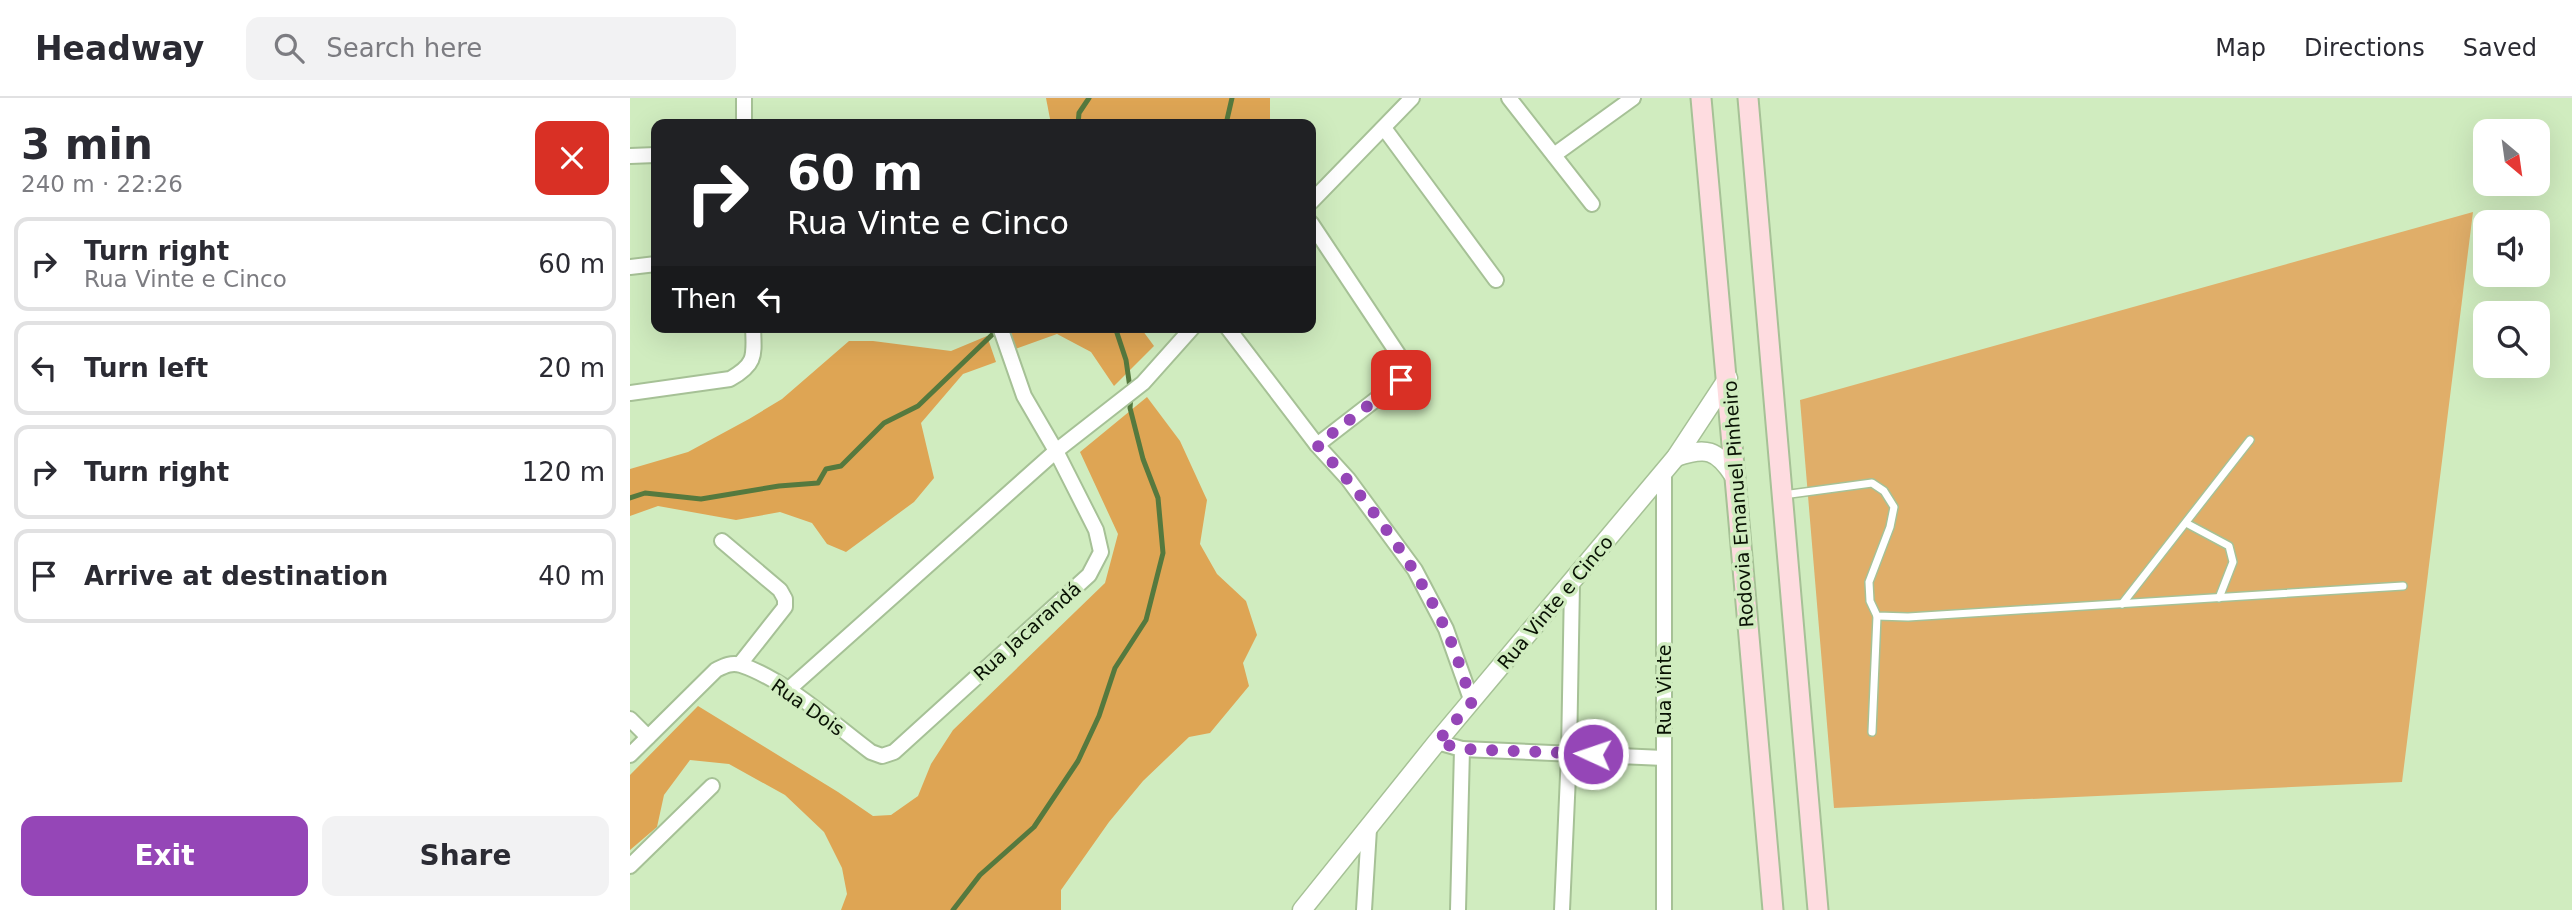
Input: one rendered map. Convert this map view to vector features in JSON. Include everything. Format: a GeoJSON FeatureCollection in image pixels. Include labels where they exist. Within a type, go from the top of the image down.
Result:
{"type":"FeatureCollection","features":[{"type":"Feature","properties":{"kind":"main road","name":"Rodovia Emanuel Pinheiro"},"geometry":{"type":"LineString","coordinates":[[1701,98],[1773,910]]}},
{"type":"Feature","properties":{"kind":"main road"},"geometry":{"type":"LineString","coordinates":[[1748,98],[1818,910]]}},
{"type":"Feature","properties":{"kind":"street"},"geometry":{"type":"LineString","coordinates":[[744,98],[744,119]]}},
{"type":"Feature","properties":{"kind":"street"},"geometry":{"type":"LineString","coordinates":[[1316,197],[1412,98]]}},
{"type":"Feature","properties":{"kind":"street"},"geometry":{"type":"LineString","coordinates":[[1509,98],[1592,204]]}},
{"type":"Feature","properties":{"kind":"street"},"geometry":{"type":"LineString","coordinates":[[1554,155],[1633,98]]}},
{"type":"Feature","properties":{"kind":"street"},"geometry":{"type":"LineString","coordinates":[[1384,128],[1496,280]]}},
{"type":"Feature","properties":{"kind":"street"},"geometry":{"type":"LineString","coordinates":[[630,156],[651,155]]}},
{"type":"Feature","properties":{"kind":"street"},"geometry":{"type":"LineString","coordinates":[[1316,231],[1398,354],[1401,380],[1317,445]]}},
{"type":"Feature","properties":{"kind":"street"},"geometry":{"type":"LineString","coordinates":[[630,267],[651,265]]}},
{"type":"Feature","properties":{"kind":"street"},"geometry":{"type":"LineString","coordinates":[[630,393],[730,379],[745,371],[754,357],[753,333]]}},
{"type":"Feature","properties":{"kind":"street"},"geometry":{"type":"LineString","coordinates":[[1002,333],[1024,396],[1056,451]]}},
{"type":"Feature","properties":{"kind":"street"},"geometry":{"type":"LineString","coordinates":[[789,689],[1056,451],[1143,383],[1188,333]]}},
{"type":"Feature","properties":{"kind":"street"},"geometry":{"type":"LineString","coordinates":[[1232,333],[1415,570],[1446,629],[1472,702]]}},
{"type":"Feature","properties":{"kind":"street","name":"Rua Vinte e Cinco"},"geometry":{"type":"LineString","coordinates":[[1302,910],[1437,742],[1670,464],[1728,379]]}},
{"type":"Feature","properties":{"kind":"street","name":"Rua Jacarandá"},"geometry":{"type":"LineString","coordinates":[[894,752],[1089,575],[1101,552],[1096,530],[1056,451]]}},
{"type":"Feature","properties":{"kind":"street"},"geometry":{"type":"LineString","coordinates":[[1670,464],[1692,452],[1709,451],[1722,458],[1734,476]]}},
{"type":"Feature","properties":{"kind":"street","name":"Rua Vinte"},"geometry":{"type":"LineString","coordinates":[[1664,910],[1670,464]]}},
{"type":"Feature","properties":{"kind":"street"},"geometry":{"type":"LineString","coordinates":[[630,755],[716,670],[727,664],[740,664],[785,607],[785,599],[780,590],[722,541]]}},
{"type":"Feature","properties":{"kind":"street"},"geometry":{"type":"LineString","coordinates":[[1562,910],[1569,753],[1572,584]]}},
{"type":"Feature","properties":{"kind":"street","name":"Rua Dois"},"geometry":{"type":"LineString","coordinates":[[740,664],[789,689],[871,752],[882,756],[894,752]]}},
{"type":"Feature","properties":{"kind":"street"},"geometry":{"type":"LineString","coordinates":[[630,719],[648,737]]}},
{"type":"Feature","properties":{"kind":"street"},"geometry":{"type":"LineString","coordinates":[[1437,742],[1462,749],[1664,758]]}},
{"type":"Feature","properties":{"kind":"street"},"geometry":{"type":"LineString","coordinates":[[1458,910],[1462,749]]}},
{"type":"Feature","properties":{"kind":"street"},"geometry":{"type":"LineString","coordinates":[[630,866],[712,786]]}},
{"type":"Feature","properties":{"kind":"street"},"geometry":{"type":"LineString","coordinates":[[1364,910],[1369,829]]}},
{"type":"Feature","properties":{"kind":"lane"},"geometry":{"type":"LineString","coordinates":[[2122,604],[2250,440]]}},
{"type":"Feature","properties":{"kind":"lane"},"geometry":{"type":"LineString","coordinates":[[1782,495],[1872,484],[1884,491],[1894,507],[1890,527],[1869,582],[1870,601],[1877,616],[1872,732]]}},
{"type":"Feature","properties":{"kind":"lane"},"geometry":{"type":"LineString","coordinates":[[2186,523],[2229,547],[2233,562],[2219,598]]}},
{"type":"Feature","properties":{"kind":"lane"},"geometry":{"type":"LineString","coordinates":[[1877,616],[1908,617],[2403,586]]}},
{"type":"Feature","properties":{"kind":"shaded area"},"geometry":{"type":"Polygon","coordinates":[[[1046,98],[1270,98],[1270,119],[1050,119],[1046,98]]]}},
{"type":"Feature","properties":{"kind":"shaded area"},"geometry":{"type":"Polygon","coordinates":[[[2473,212],[2402,782],[1834,808],[1800,400],[2473,212]]]}},
{"type":"Feature","properties":{"kind":"shaded area"},"geometry":{"type":"Polygon","coordinates":[[[1009,333],[1144,333],[1154,346],[1114,386],[1091,352],[1057,334],[1015,349],[1009,333]]]}},
{"type":"Feature","properties":{"kind":"shaded area"},"geometry":{"type":"Polygon","coordinates":[[[987,336],[996,362],[963,374],[921,423],[934,478],[914,502],[846,552],[827,544],[812,523],[780,512],[736,520],[658,506],[630,516],[630,469],[688,452],[749,419],[782,399],[849,341],[873,341],[951,351],[987,336]]]}},
{"type":"Feature","properties":{"kind":"shaded area"},"geometry":{"type":"Polygon","coordinates":[[[1147,397],[1180,441],[1207,500],[1200,544],[1217,574],[1246,601],[1257,635],[1243,663],[1249,686],[1210,733],[1189,737],[1143,781],[1109,822],[1061,890],[1061,910],[841,910],[847,894],[842,868],[824,832],[785,795],[729,764],[690,760],[664,795],[657,827],[630,850],[630,775],[698,706],[873,816],[891,815],[918,796],[931,764],[953,730],[1105,583],[1118,534],[1080,452],[1147,397]]]}},
{"type":"Feature","properties":{"kind":"waterway"},"geometry":{"type":"LineString","coordinates":[[1078,119],[1079,113],[1089,98]]}},
{"type":"Feature","properties":{"kind":"waterway"},"geometry":{"type":"LineString","coordinates":[[1227,119],[1232,98]]}},
{"type":"Feature","properties":{"kind":"waterway"},"geometry":{"type":"LineString","coordinates":[[630,498],[645,493],[701,499],[779,486],[818,483],[826,469],[841,466],[884,423],[918,406],[994,333]]}},
{"type":"Feature","properties":{"kind":"waterway"},"geometry":{"type":"LineString","coordinates":[[953,910],[980,875],[1034,827],[1078,761],[1099,716],[1115,668],[1146,620],[1163,553],[1158,498],[1143,459],[1130,408],[1126,360],[1117,333]]}},
{"type":"Feature","properties":{"kind":"route"},"geometry":{"type":"LineString","coordinates":[[1401,380],[1317,445],[1348,480],[1415,570],[1446,629],[1472,702],[1437,742],[1462,749],[1593,754]]}}]}
